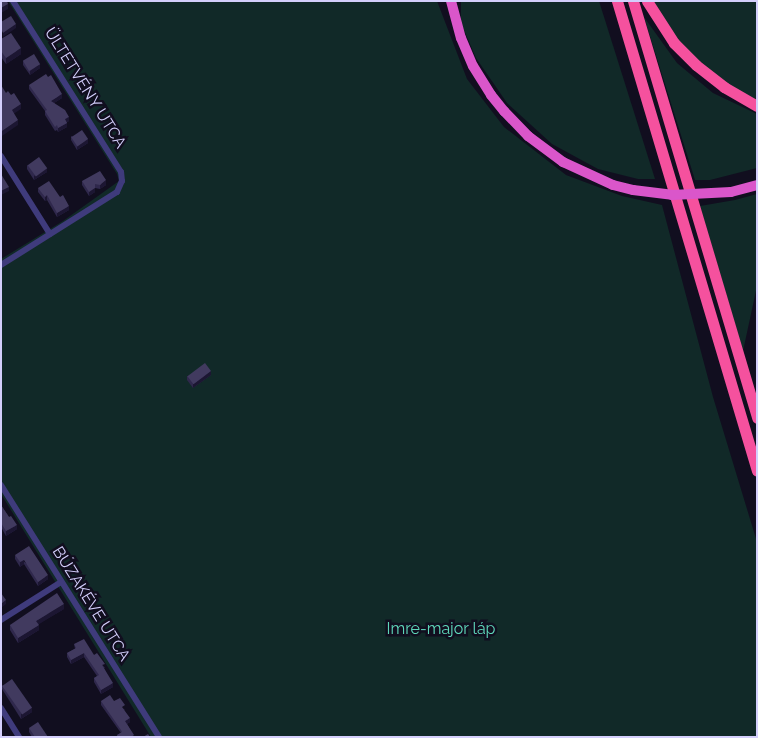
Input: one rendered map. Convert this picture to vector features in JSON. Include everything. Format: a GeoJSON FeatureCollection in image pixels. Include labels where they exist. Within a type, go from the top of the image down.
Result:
{"type":"FeatureCollection","features":[{"type":"Feature","properties":{"kind":"highway"},"geometry":{"type":"LineString","coordinates":[[451,1],[473,66],[491,94],[528,136],[563,162],[613,185],[633,190],[672,195],[731,192],[757,186]]}},
{"type":"Feature","properties":{"kind":"highway"},"geometry":{"type":"LineString","coordinates":[[456,1],[456,20]]}},
{"type":"Feature","properties":{"kind":"highway"},"geometry":{"type":"LineString","coordinates":[[609,1],[618,29],[631,47]]}},
{"type":"Feature","properties":{"kind":"highway"},"geometry":{"type":"LineString","coordinates":[[617,1],[757,471]]}},
{"type":"Feature","properties":{"kind":"highway"},"geometry":{"type":"LineString","coordinates":[[633,1],[757,418]]}},
{"type":"Feature","properties":{"kind":"highway"},"geometry":{"type":"LineString","coordinates":[[648,1],[674,43],[696,66],[724,87],[757,106]]}},
{"type":"Feature","properties":{"kind":"street","name":"ÜLTETVÉNY UTCA"},"geometry":{"type":"LineString","coordinates":[[14,1],[121,172],[122,181],[117,192],[50,234]]}},
{"type":"Feature","properties":{"kind":"street"},"geometry":{"type":"LineString","coordinates":[[1,156],[50,234],[1,265]]}},
{"type":"Feature","properties":{"kind":"street","name":"BÚZAKÉVE UTCA"},"geometry":{"type":"LineString","coordinates":[[1,485],[159,737]]}},
{"type":"Feature","properties":{"kind":"street"},"geometry":{"type":"LineString","coordinates":[[1,620],[61,582]]}},
{"type":"Feature","properties":{"kind":"street"},"geometry":{"type":"LineString","coordinates":[[1,708],[19,737]]}},
{"type":"Feature","properties":{"kind":"green space","name":"Imre-major láp"},"geometry":{"type":"Polygon","coordinates":[[[8,1],[437,1],[467,79],[504,127],[566,175],[622,196],[662,205],[713,397],[757,542],[757,737],[151,737],[1,494],[1,259],[63,221],[119,181],[117,174],[8,1]]]}},
{"type":"Feature","properties":{"kind":"green space"},"geometry":{"type":"Polygon","coordinates":[[[461,1],[599,1],[655,179],[638,179],[598,169],[552,144],[507,103],[476,58],[461,23],[461,1]]]}},
{"type":"Feature","properties":{"kind":"green space"},"geometry":{"type":"Polygon","coordinates":[[[652,1],[757,1],[757,101],[730,87],[676,41],[652,1]]]}},
{"type":"Feature","properties":{"kind":"green space"},"geometry":{"type":"Polygon","coordinates":[[[644,17],[677,63],[713,93],[757,114],[757,168],[710,180],[695,180],[644,17]]]}},
{"type":"Feature","properties":{"kind":"green space"},"geometry":{"type":"Polygon","coordinates":[[[757,194],[757,286],[743,351],[700,206],[757,194]]]}},
{"type":"Feature","properties":{"kind":"building"},"geometry":{"type":"Polygon","coordinates":[[[1,1],[7,1],[8,4],[1,8],[1,1]]]}},
{"type":"Feature","properties":{"kind":"building"},"geometry":{"type":"Polygon","coordinates":[[[11,16],[16,24],[3,33],[1,22],[11,16]]]}},
{"type":"Feature","properties":{"kind":"building"},"geometry":{"type":"Polygon","coordinates":[[[11,33],[21,48],[6,58],[1,51],[1,39],[11,33]]]}},
{"type":"Feature","properties":{"kind":"building"},"geometry":{"type":"Polygon","coordinates":[[[34,54],[40,64],[29,71],[23,61],[34,54]]]}},
{"type":"Feature","properties":{"kind":"building"},"geometry":{"type":"Polygon","coordinates":[[[46,74],[48,77],[51,75],[62,94],[51,101],[65,110],[69,117],[65,119],[67,123],[58,128],[57,125],[55,127],[45,111],[47,110],[29,85],[46,74]]]}},
{"type":"Feature","properties":{"kind":"building"},"geometry":{"type":"Polygon","coordinates":[[[1,85],[6,93],[8,91],[11,95],[14,93],[21,104],[12,110],[18,120],[2,131],[1,129],[1,85]]]}},
{"type":"Feature","properties":{"kind":"building"},"geometry":{"type":"Polygon","coordinates":[[[82,130],[88,139],[77,146],[71,137],[82,130]]]}},
{"type":"Feature","properties":{"kind":"building"},"geometry":{"type":"Polygon","coordinates":[[[39,157],[47,168],[36,177],[28,165],[39,157]]]}},
{"type":"Feature","properties":{"kind":"building"},"geometry":{"type":"Polygon","coordinates":[[[100,171],[106,180],[100,185],[95,184],[95,188],[89,192],[82,181],[100,171]]]}},
{"type":"Feature","properties":{"kind":"building"},"geometry":{"type":"Polygon","coordinates":[[[1,174],[9,187],[1,191],[1,174]]]}},
{"type":"Feature","properties":{"kind":"building"},"geometry":{"type":"Polygon","coordinates":[[[49,181],[60,197],[63,195],[69,206],[57,213],[47,195],[45,197],[38,188],[49,181]]]}},
{"type":"Feature","properties":{"kind":"building"},"geometry":{"type":"Polygon","coordinates":[[[205,363],[211,371],[193,384],[187,376],[205,363]]]}},
{"type":"Feature","properties":{"kind":"building"},"geometry":{"type":"Polygon","coordinates":[[[1,505],[17,525],[6,531],[1,523],[1,505]]]}},
{"type":"Feature","properties":{"kind":"building"},"geometry":{"type":"Polygon","coordinates":[[[29,546],[48,575],[38,582],[24,560],[20,562],[15,555],[29,546]]]}},
{"type":"Feature","properties":{"kind":"building"},"geometry":{"type":"Polygon","coordinates":[[[1,593],[6,600],[1,604],[1,593]]]}},
{"type":"Feature","properties":{"kind":"building"},"geometry":{"type":"Polygon","coordinates":[[[57,593],[64,604],[36,621],[39,625],[18,638],[10,625],[57,593]]]}},
{"type":"Feature","properties":{"kind":"building"},"geometry":{"type":"Polygon","coordinates":[[[84,639],[94,655],[97,653],[105,664],[102,665],[113,683],[101,690],[94,678],[99,675],[84,653],[71,660],[67,653],[76,648],[74,644],[84,639]]]}},
{"type":"Feature","properties":{"kind":"building"},"geometry":{"type":"Polygon","coordinates":[[[12,679],[32,708],[22,715],[2,686],[12,679]]]}},
{"type":"Feature","properties":{"kind":"building"},"geometry":{"type":"Polygon","coordinates":[[[110,695],[114,701],[120,698],[125,705],[122,707],[130,718],[125,721],[134,735],[131,737],[118,737],[117,735],[122,732],[101,701],[110,695]]]}},
{"type":"Feature","properties":{"kind":"building"},"geometry":{"type":"Polygon","coordinates":[[[38,722],[48,737],[35,737],[29,728],[38,722]]]}}]}
